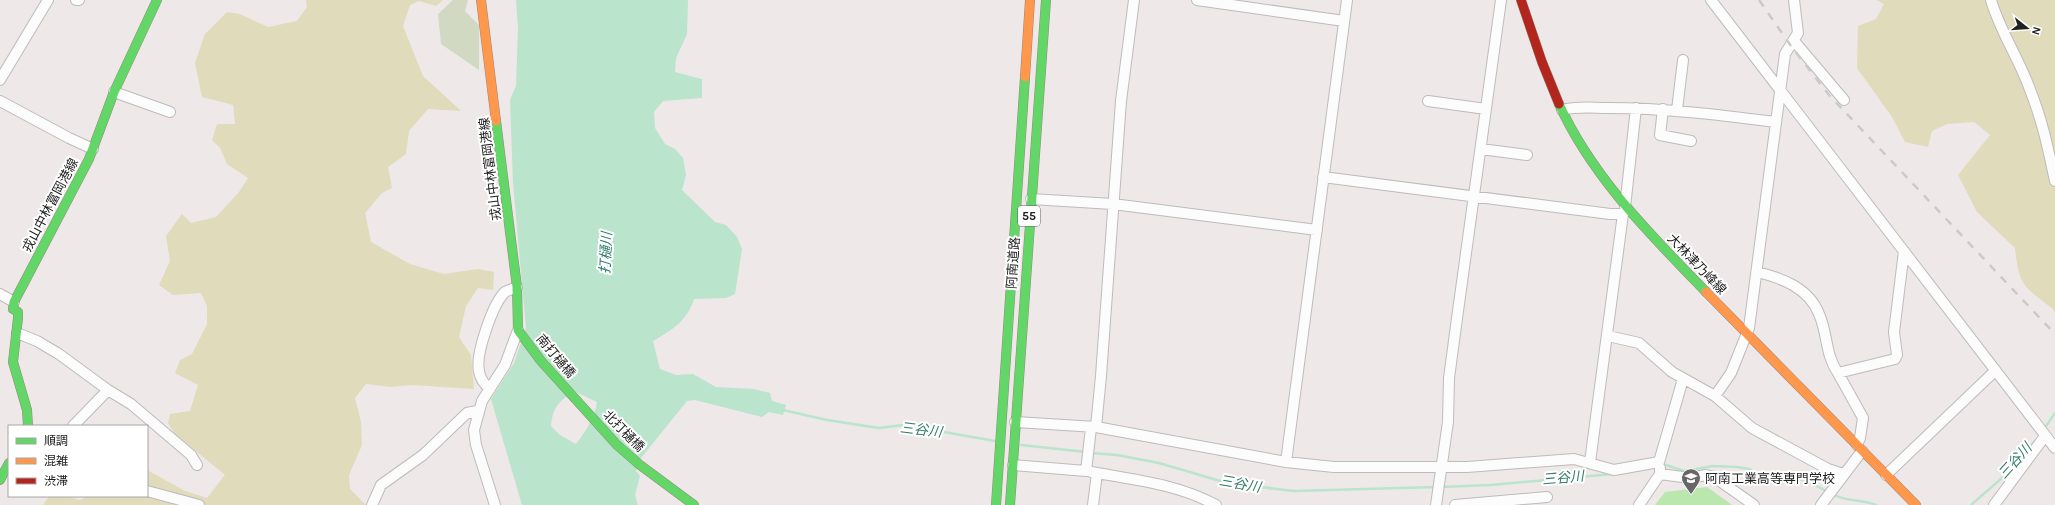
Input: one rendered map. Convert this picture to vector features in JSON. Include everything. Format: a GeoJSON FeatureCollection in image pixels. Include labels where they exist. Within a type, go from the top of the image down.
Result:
{"type":"FeatureCollection","features":[{"type":"Feature","properties":{"kind":"main road","name":"戎山中林富岡港線"},"geometry":{"type":"LineString","coordinates":[[14,302],[93,149],[114,92],[157,0]]}},
{"type":"Feature","properties":{"kind":"main road","name":"戎山中林富岡港線"},"geometry":{"type":"LineString","coordinates":[[481,0],[517,287],[520,332]]}},
{"type":"Feature","properties":{"kind":"main road","name":"阿南道路"},"geometry":{"type":"LineString","coordinates":[[996,505],[1030,0]]}},
{"type":"Feature","properties":{"kind":"main road","name":"阿南道路"},"geometry":{"type":"LineString","coordinates":[[1010,505],[1046,0]]}},
{"type":"Feature","properties":{"kind":"main road","name":"大林津乃峰線"},"geometry":{"type":"LineString","coordinates":[[1521,0],[1536,48],[1562,110],[1584,148],[1625,210],[1916,505]]}},
{"type":"Feature","properties":{"kind":"main road"},"geometry":{"type":"LineString","coordinates":[[14,302],[13,308],[18,312],[19,321],[12,360],[14,372],[25,406],[28,425]]}},
{"type":"Feature","properties":{"kind":"main road","name":"南打樋橋"},"geometry":{"type":"LineString","coordinates":[[520,332],[541,361],[591,415]]}},
{"type":"Feature","properties":{"kind":"main road","name":"北打樋橋"},"geometry":{"type":"LineString","coordinates":[[591,415],[617,445],[640,465],[694,505]]}},
{"type":"Feature","properties":{"kind":"main road"},"geometry":{"type":"LineString","coordinates":[[0,480],[8,465]]}},
{"type":"Feature","properties":{"kind":"street"},"geometry":{"type":"LineString","coordinates":[[0,80],[48,0]]}},
{"type":"Feature","properties":{"kind":"street"},"geometry":{"type":"LineString","coordinates":[[1087,468],[1102,376],[1121,101],[1134,0]]}},
{"type":"Feature","properties":{"kind":"street"},"geometry":{"type":"LineString","coordinates":[[1197,0],[1344,21]]}},
{"type":"Feature","properties":{"kind":"street"},"geometry":{"type":"LineString","coordinates":[[1286,462],[1347,0]]}},
{"type":"Feature","properties":{"kind":"street"},"geometry":{"type":"LineString","coordinates":[[1434,503],[1440,480],[1448,422],[1449,378],[1501,0]]}},
{"type":"Feature","properties":{"kind":"street"},"geometry":{"type":"LineString","coordinates":[[1711,0],[2042,433],[2054,445]]}},
{"type":"Feature","properties":{"kind":"street"},"geometry":{"type":"LineString","coordinates":[[1715,396],[1731,373],[1747,334],[1757,272],[1784,54],[1798,33],[1794,0]]}},
{"type":"Feature","properties":{"kind":"street"},"geometry":{"type":"LineString","coordinates":[[1991,0],[1996,15],[2029,86],[2044,127],[2055,181]]}},
{"type":"Feature","properties":{"kind":"street"},"geometry":{"type":"LineString","coordinates":[[1794,41],[1844,100]]}},
{"type":"Feature","properties":{"kind":"street"},"geometry":{"type":"LineString","coordinates":[[1677,110],[1683,60]]}},
{"type":"Feature","properties":{"kind":"street"},"geometry":{"type":"LineString","coordinates":[[114,92],[170,112]]}},
{"type":"Feature","properties":{"kind":"street"},"geometry":{"type":"LineString","coordinates":[[0,101],[82,145],[93,149]]}},
{"type":"Feature","properties":{"kind":"street"},"geometry":{"type":"LineString","coordinates":[[1428,101],[1486,109]]}},
{"type":"Feature","properties":{"kind":"street"},"geometry":{"type":"LineString","coordinates":[[1562,110],[1570,108],[1663,109],[1776,122]]}},
{"type":"Feature","properties":{"kind":"street"},"geometry":{"type":"LineString","coordinates":[[1590,462],[1625,210],[1636,108]]}},
{"type":"Feature","properties":{"kind":"street"},"geometry":{"type":"LineString","coordinates":[[1663,109],[1660,135],[1691,141]]}},
{"type":"Feature","properties":{"kind":"street"},"geometry":{"type":"LineString","coordinates":[[1481,149],[1527,155]]}},
{"type":"Feature","properties":{"kind":"street"},"geometry":{"type":"LineString","coordinates":[[1323,177],[1474,197],[1625,210]]}},
{"type":"Feature","properties":{"kind":"street"},"geometry":{"type":"LineString","coordinates":[[1031,199],[1114,204],[1317,230]]}},
{"type":"Feature","properties":{"kind":"street"},"geometry":{"type":"LineString","coordinates":[[1838,373],[1895,359],[1897,355],[1894,332],[1904,251]]}},
{"type":"Feature","properties":{"kind":"street"},"geometry":{"type":"LineString","coordinates":[[1757,272],[1779,277],[1795,286],[1813,304],[1820,314],[1832,364],[1863,418],[1860,448],[1821,505]]}},
{"type":"Feature","properties":{"kind":"street"},"geometry":{"type":"LineString","coordinates":[[490,389],[484,384],[478,370],[481,346],[487,324],[505,293],[517,287]]}},
{"type":"Feature","properties":{"kind":"street"},"geometry":{"type":"LineString","coordinates":[[0,294],[14,302]]}},
{"type":"Feature","properties":{"kind":"street"},"geometry":{"type":"LineString","coordinates":[[495,505],[476,445],[474,430],[477,411],[505,365],[520,332]]}},
{"type":"Feature","properties":{"kind":"street"},"geometry":{"type":"LineString","coordinates":[[17,333],[37,341],[59,354],[108,390],[131,404],[191,455],[197,465]]}},
{"type":"Feature","properties":{"kind":"street"},"geometry":{"type":"LineString","coordinates":[[1608,336],[1639,343],[1672,372],[1683,380],[1715,396],[1728,406],[1739,419],[1752,428],[1828,469],[1843,474]]}},
{"type":"Feature","properties":{"kind":"street"},"geometry":{"type":"LineString","coordinates":[[1886,475],[1995,371]]}},
{"type":"Feature","properties":{"kind":"street"},"geometry":{"type":"LineString","coordinates":[[1639,505],[1660,467],[1683,380]]}},
{"type":"Feature","properties":{"kind":"street"},"geometry":{"type":"LineString","coordinates":[[74,425],[108,390]]}},
{"type":"Feature","properties":{"kind":"street"},"geometry":{"type":"LineString","coordinates":[[372,505],[381,485],[423,454],[467,413],[477,411]]}},
{"type":"Feature","properties":{"kind":"street"},"geometry":{"type":"LineString","coordinates":[[1015,427],[1093,430],[1286,462],[1334,467],[1466,468],[1574,460],[1590,462],[1614,470],[1660,467]]}},
{"type":"Feature","properties":{"kind":"street"},"geometry":{"type":"LineString","coordinates":[[1994,505],[2042,433]]}},
{"type":"Feature","properties":{"kind":"street"},"geometry":{"type":"LineString","coordinates":[[1013,464],[1087,468],[1097,473],[1150,482],[1185,491],[1216,505]]}},
{"type":"Feature","properties":{"kind":"street"},"geometry":{"type":"LineString","coordinates":[[1660,467],[1665,474],[1690,478],[1706,475],[1714,477],[1754,505]]}},
{"type":"Feature","properties":{"kind":"street"},"geometry":{"type":"LineString","coordinates":[[1093,505],[1097,473]]}},
{"type":"Feature","properties":{"kind":"street"},"geometry":{"type":"LineString","coordinates":[[148,491],[199,505]]}},
{"type":"Feature","properties":{"kind":"street"},"geometry":{"type":"LineString","coordinates":[[1455,505],[1546,497]]}},
{"type":"Feature","properties":{"kind":"shaded area"},"geometry":{"type":"Polygon","coordinates":[[[306,0],[443,0],[436,6],[419,1],[410,5],[403,26],[423,76],[461,111],[428,109],[409,131],[406,154],[388,167],[392,188],[382,193],[365,213],[371,242],[410,264],[444,274],[478,269],[494,272],[493,290],[478,288],[466,306],[459,337],[471,355],[474,389],[412,385],[390,387],[366,384],[355,398],[361,422],[362,445],[349,475],[350,489],[366,505],[43,505],[48,497],[70,497],[79,500],[86,497],[148,497],[148,471],[185,491],[207,498],[225,475],[174,433],[168,423],[170,414],[190,411],[198,385],[175,373],[180,360],[192,354],[207,324],[207,306],[201,293],[173,295],[159,285],[170,261],[166,236],[182,214],[191,223],[216,217],[239,192],[248,178],[227,164],[220,148],[212,140],[217,124],[235,124],[233,105],[202,97],[195,63],[205,34],[227,12],[240,14],[268,27],[297,21],[307,7],[306,0]]]}},
{"type":"Feature","properties":{"kind":"shaded area"},"geometry":{"type":"Polygon","coordinates":[[[453,0],[468,0],[465,11],[479,25],[479,70],[441,44],[438,14],[453,0]]]}},
{"type":"Feature","properties":{"kind":"shaded area"},"geometry":{"type":"Polygon","coordinates":[[[1877,0],[2055,0],[2055,313],[2053,309],[2029,290],[2021,278],[2015,248],[1977,212],[1958,175],[1990,135],[1974,122],[1947,124],[1932,131],[1928,147],[1905,142],[1892,117],[1857,68],[1858,26],[1876,19],[1884,4],[1877,0]]]}},
{"type":"Feature","properties":{"kind":"green space","name":"阿南工業高等専門学校"},"geometry":{"type":"Polygon","coordinates":[[[1707,487],[1732,505],[1655,505],[1665,492],[1707,487]]]}},
{"type":"Feature","properties":{"kind":"water","name":"打樋川"},"geometry":{"type":"Polygon","coordinates":[[[516,0],[688,0],[687,34],[676,58],[675,72],[702,79],[702,98],[663,101],[654,112],[655,128],[665,144],[675,149],[683,158],[686,175],[682,190],[715,222],[726,225],[737,237],[742,249],[735,294],[726,298],[694,299],[691,307],[683,319],[672,329],[653,341],[660,369],[676,375],[693,374],[716,387],[754,389],[770,393],[772,401],[786,405],[783,415],[769,412],[762,417],[695,400],[687,401],[641,458],[636,471],[640,476],[635,495],[638,505],[522,505],[491,399],[514,363],[526,328],[513,183],[510,100],[516,86],[518,29],[516,0]],[[576,392],[570,394],[558,404],[555,409],[551,426],[560,435],[576,444],[594,414],[597,402],[576,392]]]}},
{"type":"Feature","properties":{"kind":"waterway","name":"三谷川"},"geometry":{"type":"LineString","coordinates":[[783,410],[827,420],[879,428],[904,425],[995,441]]}},
{"type":"Feature","properties":{"kind":"waterway","name":"三谷川"},"geometry":{"type":"LineString","coordinates":[[2044,429],[2055,413]]}},
{"type":"Feature","properties":{"kind":"waterway","name":"三谷川"},"geometry":{"type":"LineString","coordinates":[[1971,505],[2010,471],[2035,441]]}},
{"type":"Feature","properties":{"kind":"waterway","name":"三谷川"},"geometry":{"type":"LineString","coordinates":[[1021,445],[1086,452]]}},
{"type":"Feature","properties":{"kind":"waterway","name":"三谷川"},"geometry":{"type":"LineString","coordinates":[[1091,453],[1117,455],[1159,463],[1227,483],[1294,491],[1436,487]]}},
{"type":"Feature","properties":{"kind":"waterway","name":"三谷川"},"geometry":{"type":"LineString","coordinates":[[1661,466],[1666,465],[1684,471],[1713,466],[1737,467],[1749,469],[1767,479],[1781,484],[1792,478],[1804,480],[1828,492]]}},
{"type":"Feature","properties":{"kind":"waterway","name":"三谷川"},"geometry":{"type":"LineString","coordinates":[[1441,487],[1491,485],[1613,474]]}},
{"type":"Feature","properties":{"kind":"waterway","name":"三谷川"},"geometry":{"type":"LineString","coordinates":[[1832,494],[1837,497],[1876,505]]}},
{"type":"Feature","properties":{"kind":"railway"},"geometry":{"type":"LineString","coordinates":[[1759,0],[1791,46],[1829,95],[2055,334]]}},
{"type":"Feature","properties":{"kind":"traffic: fast"},"geometry":{"type":"LineString","coordinates":[[28,425],[27,410],[13,362],[18,318],[18,312],[13,309],[14,302],[89,159],[114,92],[157,0]]}},
{"type":"Feature","properties":{"kind":"traffic: fast"},"geometry":{"type":"LineString","coordinates":[[1010,505],[1046,0]]}},
{"type":"Feature","properties":{"kind":"traffic: fast"},"geometry":{"type":"LineString","coordinates":[[996,505],[1025,77]]}},
{"type":"Feature","properties":{"kind":"traffic: fast"},"geometry":{"type":"LineString","coordinates":[[1559,104],[1588,156],[1606,181],[1644,227],[1706,292]]}},
{"type":"Feature","properties":{"kind":"traffic: fast"},"geometry":{"type":"LineString","coordinates":[[496,121],[517,287],[518,330],[541,361],[617,445],[640,465],[694,505]]}},
{"type":"Feature","properties":{"kind":"traffic: fast"},"geometry":{"type":"LineString","coordinates":[[0,480],[8,465]]}},
{"type":"Feature","properties":{"kind":"traffic: slow"},"geometry":{"type":"LineString","coordinates":[[481,0],[496,121]]}},
{"type":"Feature","properties":{"kind":"traffic: slow"},"geometry":{"type":"LineString","coordinates":[[1025,77],[1030,0]]}},
{"type":"Feature","properties":{"kind":"traffic: slow"},"geometry":{"type":"LineString","coordinates":[[1706,292],[1916,505]]}},
{"type":"Feature","properties":{"kind":"traffic: jam"},"geometry":{"type":"LineString","coordinates":[[1521,0],[1542,62],[1559,104]]}},
{"type":"Feature","properties":{"kind":"place","name":"阿南工業高等専門学校"},"geometry":{"type":"Point","coordinates":[1691,495]}}]}
